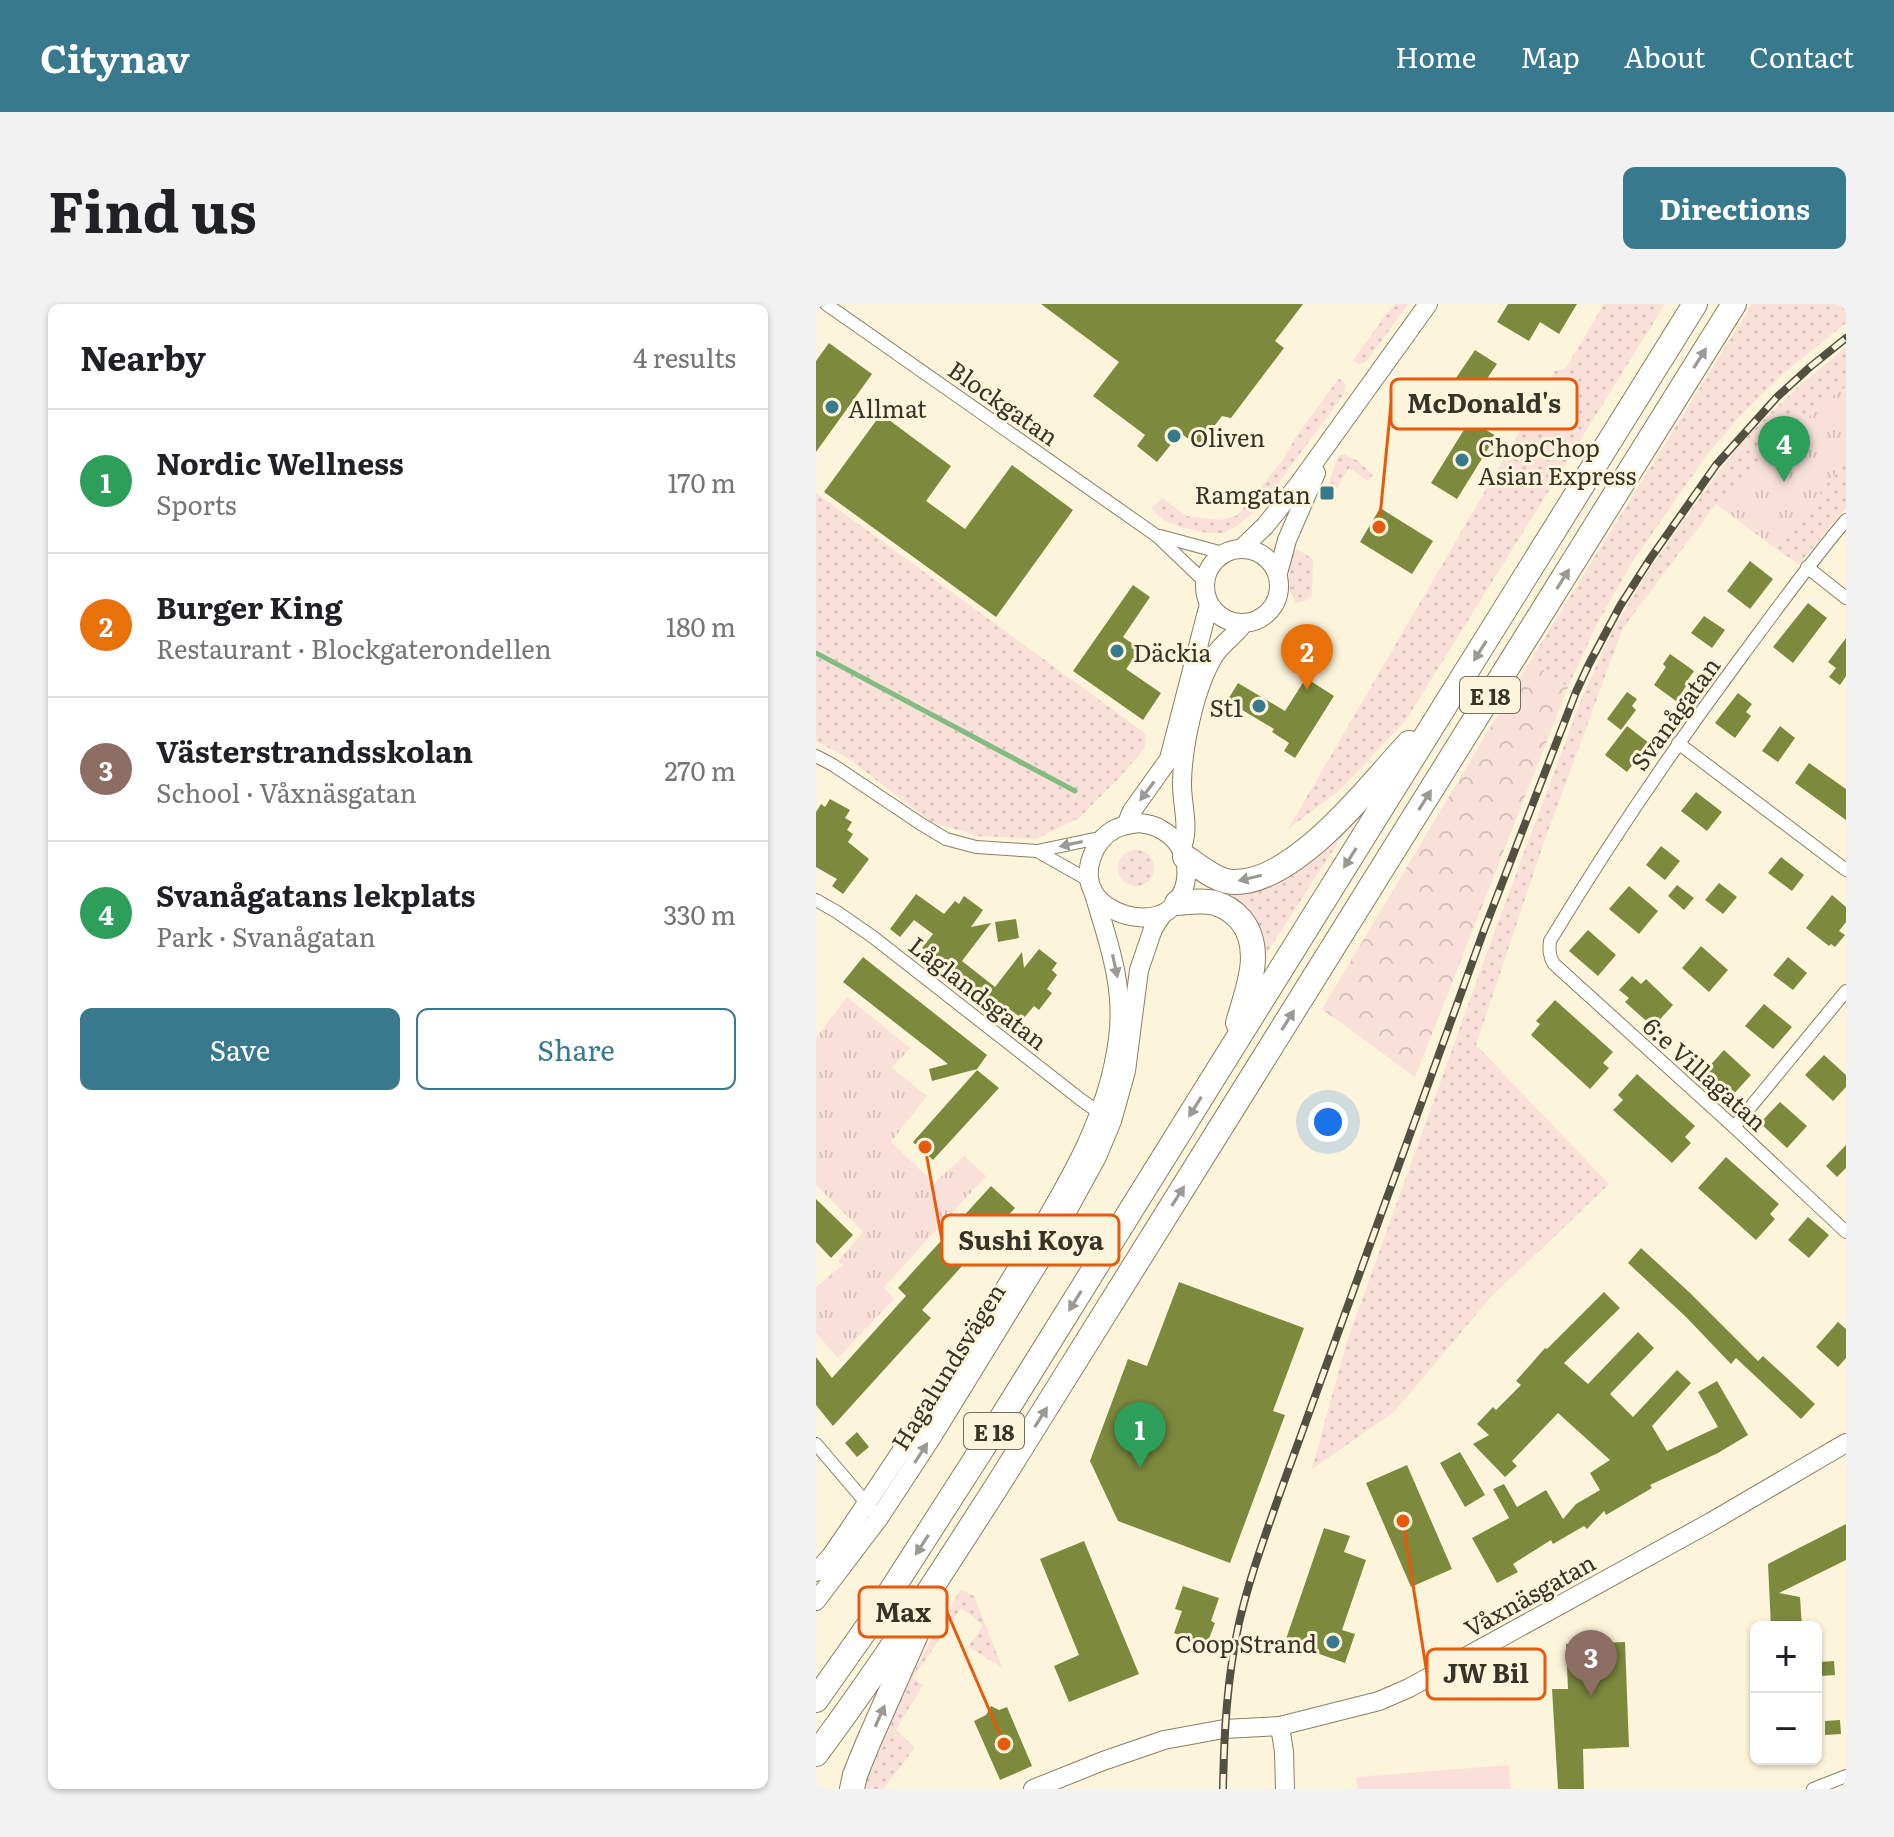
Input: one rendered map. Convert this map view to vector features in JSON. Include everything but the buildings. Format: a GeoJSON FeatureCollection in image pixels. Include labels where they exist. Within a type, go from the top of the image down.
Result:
{"type":"FeatureCollection","features":[{"type":"Feature","properties":{"kind":"highway","name":"E 18"},"geometry":{"type":"LineString","coordinates":[[816,1700],[925,1540],[1695,304]]}},
{"type":"Feature","properties":{"kind":"highway","name":"E 18"},"geometry":{"type":"LineString","coordinates":[[816,1754],[950,1559],[1734,304]]}},
{"type":"Feature","properties":{"kind":"highway"},"geometry":{"type":"LineString","coordinates":[[1183,853],[1214,875],[1232,882],[1275,871],[1294,859],[1340,818],[1451,697]]}},
{"type":"Feature","properties":{"kind":"highway"},"geometry":{"type":"LineString","coordinates":[[1169,909],[1213,902],[1227,908],[1246,927],[1252,940],[1254,960],[1250,981],[1230,1050]]}},
{"type":"Feature","properties":{"kind":"highway"},"geometry":{"type":"LineString","coordinates":[[852,1789],[868,1743],[950,1559]]}},
{"type":"Feature","properties":{"kind":"street","name":"Blockgatan"},"geometry":{"type":"LineString","coordinates":[[826,304],[1157,536],[1205,582]]}},
{"type":"Feature","properties":{"kind":"street"},"geometry":{"type":"LineString","coordinates":[[1242,548],[1274,516],[1428,304]]}},
{"type":"Feature","properties":{"kind":"street"},"geometry":{"type":"LineString","coordinates":[[1278,573],[1270,560],[1257,551],[1242,548],[1223,553],[1211,565],[1205,593],[1218,615],[1230,622],[1243,624],[1263,617],[1274,606],[1279,592],[1278,573],[1287,540],[1330,441]]}},
{"type":"Feature","properties":{"kind":"street","name":"Svanågatan"},"geometry":{"type":"LineString","coordinates":[[1550,941],[1597,863],[1678,743],[1807,567],[1846,520]]}},
{"type":"Feature","properties":{"kind":"street","name":"Blockgatan"},"geometry":{"type":"LineString","coordinates":[[1157,536],[1223,553]]}},
{"type":"Feature","properties":{"kind":"street"},"geometry":{"type":"LineString","coordinates":[[1807,567],[1846,598]]}},
{"type":"Feature","properties":{"kind":"street"},"geometry":{"type":"LineString","coordinates":[[1126,825],[1132,811],[1169,759],[1209,604]]}},
{"type":"Feature","properties":{"kind":"street","name":"Hagalundsvägen"},"geometry":{"type":"LineString","coordinates":[[1106,1117],[1126,1071],[1139,970],[1153,929],[1184,889],[1187,873],[1183,853],[1186,840],[1183,768],[1196,696],[1221,646],[1243,624]]}},
{"type":"Feature","properties":{"kind":"street"},"geometry":{"type":"LineString","coordinates":[[1678,743],[1846,870]]}},
{"type":"Feature","properties":{"kind":"street"},"geometry":{"type":"LineString","coordinates":[[816,756],[946,839],[976,847],[1037,851],[1104,837]]}},
{"type":"Feature","properties":{"kind":"street"},"geometry":{"type":"LineString","coordinates":[[1091,886],[1089,865],[1094,850],[1114,829],[1139,823],[1152,825],[1174,838],[1183,853]]}},
{"type":"Feature","properties":{"kind":"street"},"geometry":{"type":"LineString","coordinates":[[1037,851],[1091,886],[1104,903],[1118,912],[1148,917],[1169,909]]}},
{"type":"Feature","properties":{"kind":"street","name":"Hagalundsvägen"},"geometry":{"type":"LineString","coordinates":[[816,1601],[872,1511],[992,1341],[1097,1157],[1106,1117],[1120,1011],[1115,963],[1091,886]]}},
{"type":"Feature","properties":{"kind":"street","name":"Låglandsgatan"},"geometry":{"type":"LineString","coordinates":[[816,900],[873,937],[1106,1117]]}},
{"type":"Feature","properties":{"kind":"street","name":"6:e Villagatan"},"geometry":{"type":"LineString","coordinates":[[1550,941],[1549,957],[1554,964],[1846,1232]]}},
{"type":"Feature","properties":{"kind":"street"},"geometry":{"type":"LineString","coordinates":[[1734,1127],[1846,991]]}},
{"type":"Feature","properties":{"kind":"street","name":"Våxnäsgatan"},"geometry":{"type":"LineString","coordinates":[[1033,1789],[1114,1756],[1164,1740],[1224,1729],[1280,1726],[1379,1701],[1409,1688],[1711,1522],[1846,1443]]}},
{"type":"Feature","properties":{"kind":"street"},"geometry":{"type":"LineString","coordinates":[[816,1444],[872,1511]]}},
{"type":"Feature","properties":{"kind":"street","name":"Hagalundsvägen"},"geometry":{"type":"LineString","coordinates":[[816,1572],[872,1511]]}},
{"type":"Feature","properties":{"kind":"street"},"geometry":{"type":"LineString","coordinates":[[1280,1726],[1285,1789]]}},
{"type":"Feature","properties":{"kind":"street"},"geometry":{"type":"LineString","coordinates":[[1813,1789],[1846,1776]]}},
{"type":"Feature","properties":{"kind":"green space"},"geometry":{"type":"Polygon","coordinates":[[[1394,304],[1408,304],[1366,362],[1359,364],[1353,360],[1394,304]]]}},
{"type":"Feature","properties":{"kind":"green space"},"geometry":{"type":"Polygon","coordinates":[[[1604,304],[1665,304],[1406,720],[1340,790],[1288,829],[1555,371],[1566,368],[1604,304]]]}},
{"type":"Feature","properties":{"kind":"green space"},"geometry":{"type":"Polygon","coordinates":[[[1752,304],[1846,304],[1846,323],[1785,372],[1740,416],[1706,456],[1631,564],[1596,626],[1568,687],[1530,661],[1752,304]]]}},
{"type":"Feature","properties":{"kind":"green space"},"geometry":{"type":"Polygon","coordinates":[[[1846,347],[1846,387],[1829,398],[1716,504],[1623,628],[1544,842],[1476,1045],[1609,1184],[1490,1298],[1394,1412],[1312,1469],[1346,1344],[1494,933],[1583,695],[1611,634],[1647,573],[1721,468],[1752,431],[1846,347]]]}},
{"type":"Feature","properties":{"kind":"green space"},"geometry":{"type":"Polygon","coordinates":[[[1339,378],[1346,385],[1344,394],[1262,505],[1237,526],[1223,533],[1207,533],[1165,521],[1151,509],[1162,498],[1187,516],[1222,520],[1238,515],[1282,461],[1339,378]]]}},
{"type":"Feature","properties":{"kind":"green space"},"geometry":{"type":"Polygon","coordinates":[[[1846,387],[1846,460],[1775,548],[1716,504],[1829,398],[1846,387]]]}},
{"type":"Feature","properties":{"kind":"green space"},"geometry":{"type":"Polygon","coordinates":[[[1344,454],[1358,461],[1373,475],[1368,481],[1349,468],[1336,490],[1328,485],[1338,457],[1344,454]]]}},
{"type":"Feature","properties":{"kind":"green space"},"geometry":{"type":"Polygon","coordinates":[[[1846,460],[1846,508],[1799,564],[1775,548],[1846,460]]]}},
{"type":"Feature","properties":{"kind":"green space"},"geometry":{"type":"Polygon","coordinates":[[[816,493],[1146,734],[1145,748],[1079,818],[1036,839],[978,836],[931,822],[849,759],[816,741],[816,493]]]}},
{"type":"Feature","properties":{"kind":"green space"},"geometry":{"type":"Polygon","coordinates":[[[1297,549],[1313,559],[1312,596],[1296,603],[1288,588],[1291,551],[1297,549]]]}},
{"type":"Feature","properties":{"kind":"green space"},"geometry":{"type":"Polygon","coordinates":[[[1530,661],[1568,687],[1415,1077],[1322,1009],[1530,661]]]}},
{"type":"Feature","properties":{"kind":"green space"},"geometry":{"type":"Polygon","coordinates":[[[1348,827],[1264,957],[1223,890],[1348,827]]]}},
{"type":"Feature","properties":{"kind":"green space"},"geometry":{"type":"Polygon","coordinates":[[[1136,850],[1149,855],[1154,868],[1149,881],[1136,886],[1123,881],[1118,868],[1123,855],[1136,850]]]}},
{"type":"Feature","properties":{"kind":"green space"},"geometry":{"type":"Polygon","coordinates":[[[847,997],[910,1048],[892,1068],[927,1096],[891,1142],[934,1183],[964,1156],[986,1176],[884,1287],[894,1299],[838,1358],[816,1333],[816,1287],[843,1265],[838,1261],[863,1232],[816,1185],[816,1038],[847,997]]]}},
{"type":"Feature","properties":{"kind":"green space"},"geometry":{"type":"Polygon","coordinates":[[[961,1589],[974,1596],[1002,1667],[968,1647],[983,1625],[961,1608],[913,1678],[923,1685],[896,1730],[914,1749],[883,1789],[863,1789],[902,1695],[961,1589]]]}},
{"type":"Feature","properties":{"kind":"green space"},"geometry":{"type":"Polygon","coordinates":[[[1509,1765],[1511,1789],[1357,1789],[1356,1777],[1509,1765]]]}},
{"type":"Feature","properties":{"kind":"waterway"},"geometry":{"type":"LineString","coordinates":[[816,653],[1075,791]]}},
{"type":"Feature","properties":{"kind":"railway"},"geometry":{"type":"LineString","coordinates":[[1223,1789],[1225,1726],[1235,1644],[1258,1558],[1484,930],[1576,692],[1620,606],[1716,465],[1777,397],[1846,338]]}},
{"type":"Feature","properties":{"kind":"place","name":"Allmat"},"geometry":{"type":"Point","coordinates":[832,407]}},
{"type":"Feature","properties":{"kind":"place","name":"Oliven"},"geometry":{"type":"Point","coordinates":[1174,436]}},
{"type":"Feature","properties":{"kind":"place","name":"ChopChop Asian Express"},"geometry":{"type":"Point","coordinates":[1462,460]}},
{"type":"Feature","properties":{"kind":"place","name":"Svanågatans lekplats"},"geometry":{"type":"Point","coordinates":[1784,482]}},
{"type":"Feature","properties":{"kind":"place","name":"Ramgatan"},"geometry":{"type":"Point","coordinates":[1327,493]}},
{"type":"Feature","properties":{"kind":"place","name":"McDonald's"},"geometry":{"type":"Point","coordinates":[1379,527]}},
{"type":"Feature","properties":{"kind":"place","name":"Däckia"},"geometry":{"type":"Point","coordinates":[1117,651]}},
{"type":"Feature","properties":{"kind":"place","name":"Burger King"},"geometry":{"type":"Point","coordinates":[1307,690]}},
{"type":"Feature","properties":{"kind":"place","name":"St1"},"geometry":{"type":"Point","coordinates":[1259,706]}},
{"type":"Feature","properties":{"kind":"place","name":"Sushi Koya"},"geometry":{"type":"Point","coordinates":[925,1147]}},
{"type":"Feature","properties":{"kind":"place","name":"Nordic Wellness"},"geometry":{"type":"Point","coordinates":[1140,1468]}},
{"type":"Feature","properties":{"kind":"place","name":"JW Bil"},"geometry":{"type":"Point","coordinates":[1403,1521]}},
{"type":"Feature","properties":{"kind":"place","name":"Coop Strand"},"geometry":{"type":"Point","coordinates":[1333,1642]}},
{"type":"Feature","properties":{"kind":"place","name":"Västerstrandsskolan"},"geometry":{"type":"Point","coordinates":[1591,1696]}},
{"type":"Feature","properties":{"kind":"place","name":"Max"},"geometry":{"type":"Point","coordinates":[1004,1744]}}]}
